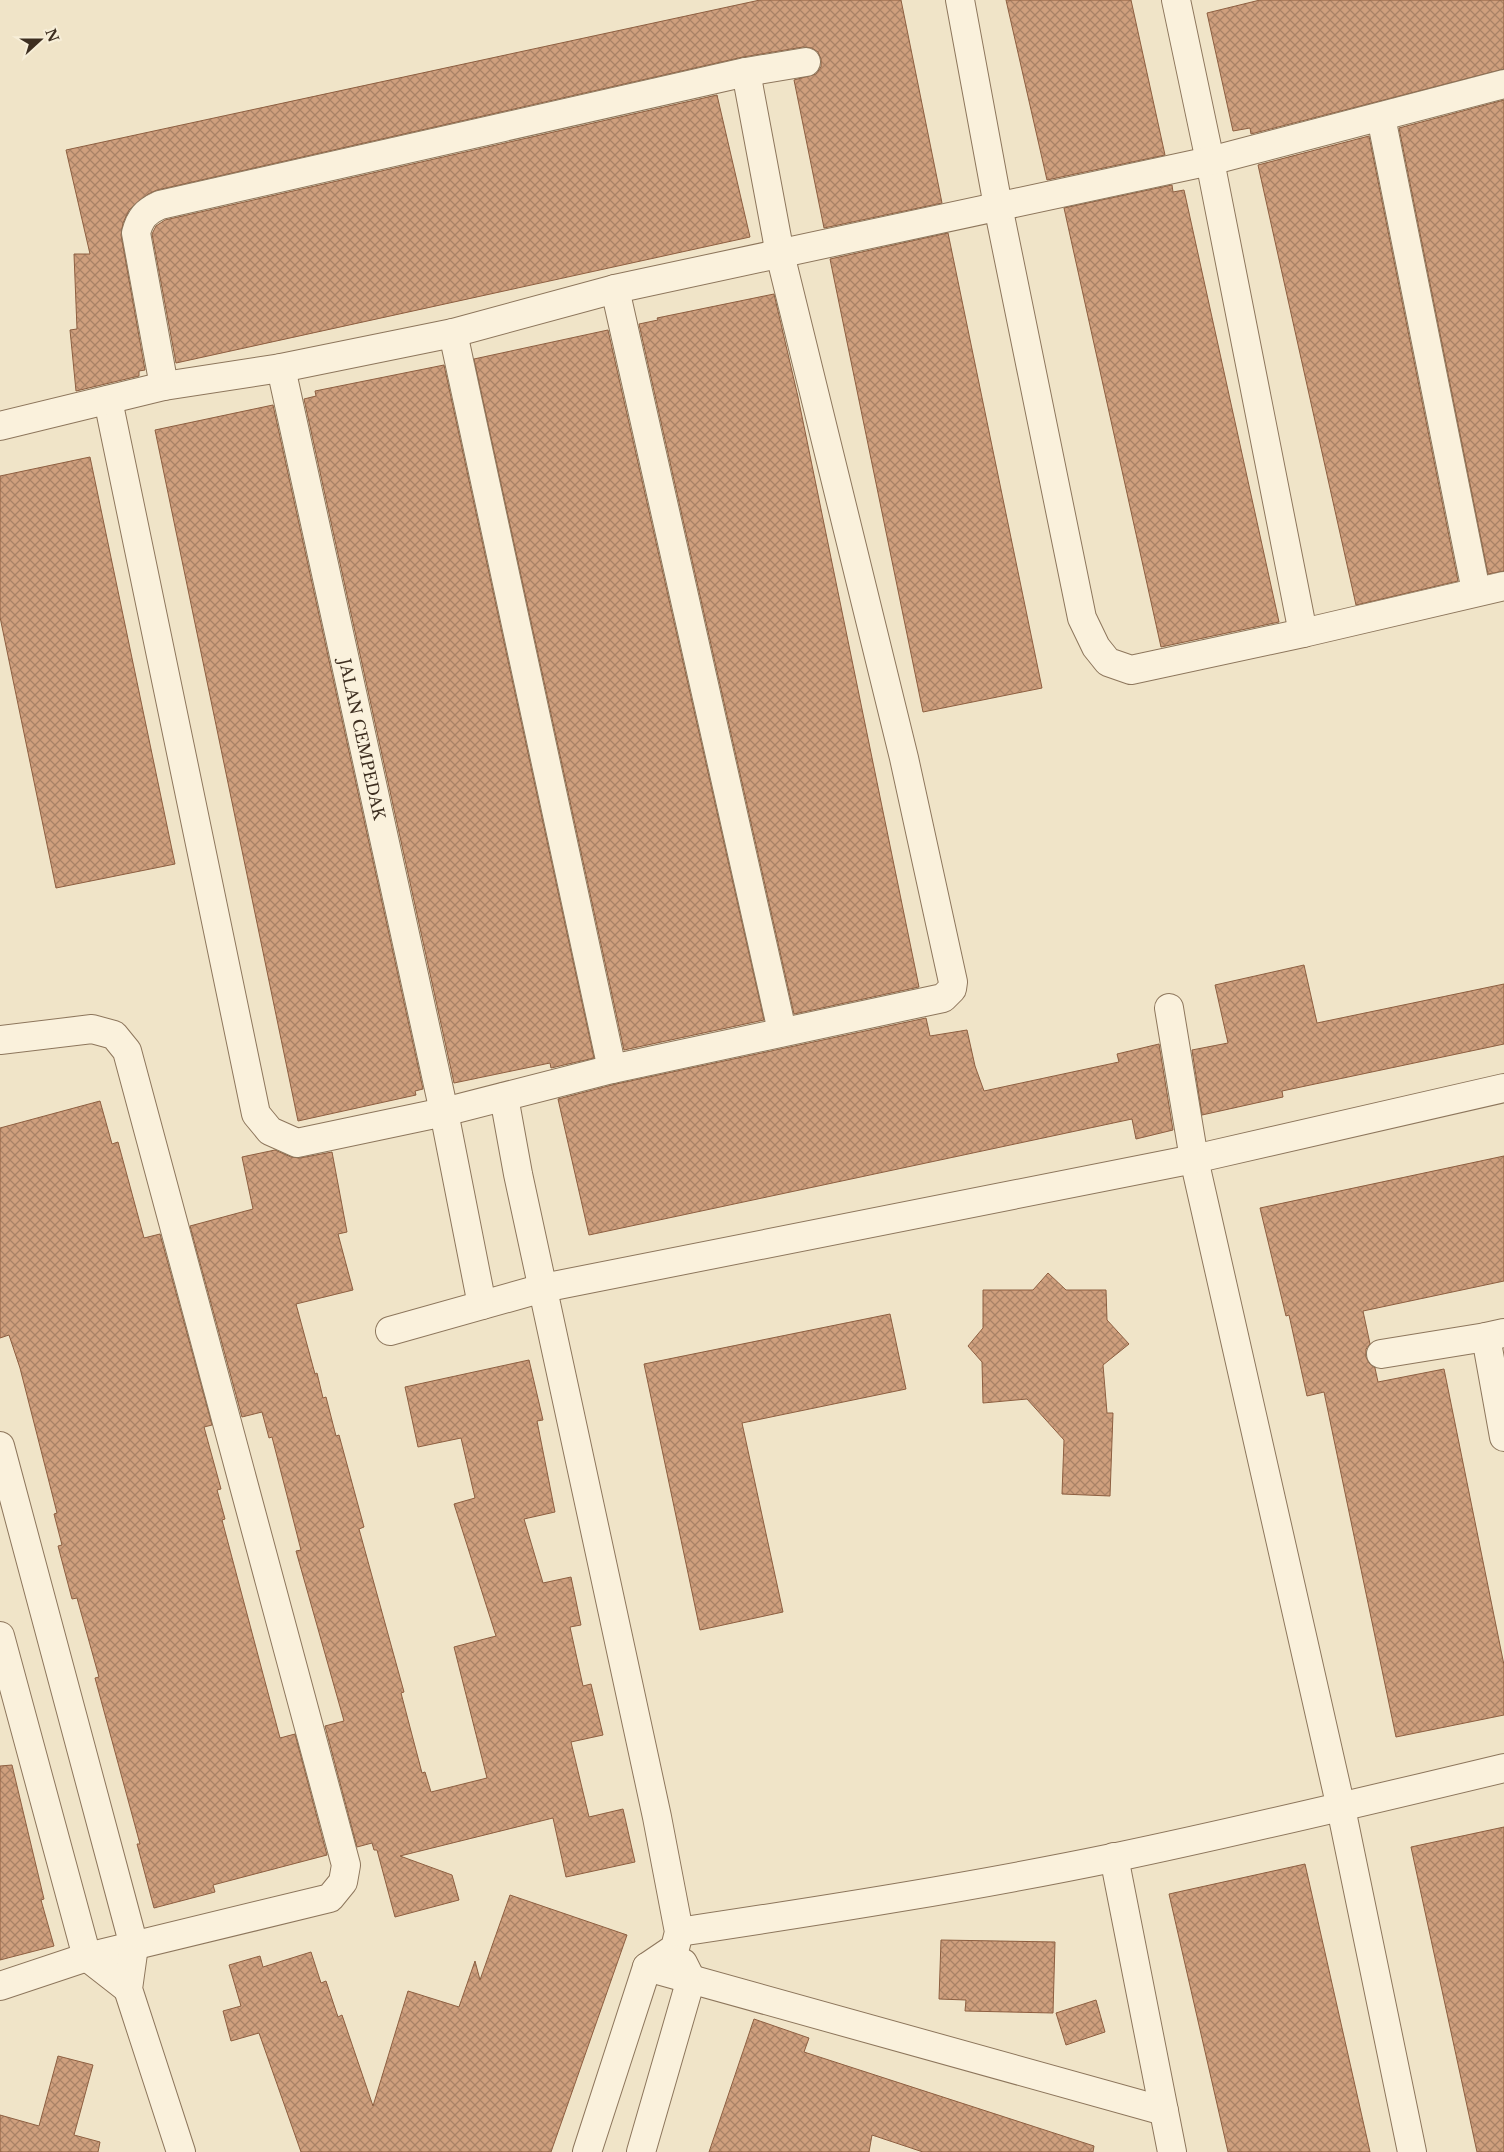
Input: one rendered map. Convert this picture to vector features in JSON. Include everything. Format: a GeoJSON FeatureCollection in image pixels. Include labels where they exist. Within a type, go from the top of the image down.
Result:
{"type":"FeatureCollection","features":[{"type":"Feature","properties":{"kind":"street"},"geometry":{"type":"LineString","coordinates":[[960,0],[998,206],[1082,618],[1096,648],[1108,662],[1131,670],[1504,586]]}},
{"type":"Feature","properties":{"kind":"street"},"geometry":{"type":"LineString","coordinates":[[1176,0],[1210,161],[1302,633]]}},
{"type":"Feature","properties":{"kind":"street"},"geometry":{"type":"LineString","coordinates":[[164,386],[136,233],[140,219],[147,210],[160,205],[746,72],[806,62]]}},
{"type":"Feature","properties":{"kind":"street"},"geometry":{"type":"LineString","coordinates":[[108,400],[256,1114],[270,1130],[297,1143],[444,1112],[612,1069],[782,1031],[943,998],[952,990],[953,982],[904,758],[780,254],[746,72]]}},
{"type":"Feature","properties":{"kind":"street"},"geometry":{"type":"LineString","coordinates":[[0,426],[164,386],[280,368],[453,333],[615,289],[1210,161],[1504,84]]}},
{"type":"Feature","properties":{"kind":"street"},"geometry":{"type":"LineString","coordinates":[[1382,117],[1476,591]]}},
{"type":"Feature","properties":{"kind":"street"},"geometry":{"type":"LineString","coordinates":[[615,289],[782,1031]]}},
{"type":"Feature","properties":{"kind":"street"},"geometry":{"type":"LineString","coordinates":[[453,333],[612,1069]]}},
{"type":"Feature","properties":{"kind":"street","name":"JALAN CEMPEDAK"},"geometry":{"type":"LineString","coordinates":[[280,368],[444,1112],[482,1305]]}},
{"type":"Feature","properties":{"kind":"street"},"geometry":{"type":"LineString","coordinates":[[1169,1008],[1194,1159],[1341,1808],[1412,2152]]}},
{"type":"Feature","properties":{"kind":"street"},"geometry":{"type":"LineString","coordinates":[[0,1040],[92,1028],[114,1035],[127,1051],[346,1864],[343,1882],[330,1898],[87,1957],[0,1986]]}},
{"type":"Feature","properties":{"kind":"street"},"geometry":{"type":"LineString","coordinates":[[390,1331],[543,1288],[1194,1159],[1504,1088]]}},
{"type":"Feature","properties":{"kind":"street"},"geometry":{"type":"LineString","coordinates":[[504,1097],[543,1288],[657,1817],[677,1940],[691,1979],[641,2152]]}},
{"type":"Feature","properties":{"kind":"street"},"geometry":{"type":"LineString","coordinates":[[1381,1354],[1495,1335],[1504,1437]]}},
{"type":"Feature","properties":{"kind":"street"},"geometry":{"type":"LineString","coordinates":[[0,1446],[6,1491],[134,1946],[128,1989],[181,2152]]}},
{"type":"Feature","properties":{"kind":"street"},"geometry":{"type":"LineString","coordinates":[[0,1636],[87,1957],[128,1989]]}},
{"type":"Feature","properties":{"kind":"street"},"geometry":{"type":"LineString","coordinates":[[593,2150],[648,1967],[677,1940],[818,1911],[1114,1857],[1341,1808],[1504,1768]]}},
{"type":"Feature","properties":{"kind":"street"},"geometry":{"type":"LineString","coordinates":[[1114,1857],[1172,2152]]}},
{"type":"Feature","properties":{"kind":"street"},"geometry":{"type":"LineString","coordinates":[[648,1967],[1164,2110]]}},
{"type":"Feature","properties":{"kind":"building"},"geometry":{"type":"Polygon","coordinates":[[[760,0],[901,0],[942,203],[824,228],[794,80],[816,74],[821,67],[821,59],[818,52],[812,48],[803,47],[743,57],[157,190],[148,194],[129,210],[123,223],[121,235],[145,370],[139,371],[139,376],[76,391],[70,330],[77,329],[74,254],[90,254],[66,150],[760,0]]]}},
{"type":"Feature","properties":{"kind":"building"},"geometry":{"type":"Polygon","coordinates":[[[1006,0],[1131,0],[1165,155],[1047,180],[1006,0]]]}},
{"type":"Feature","properties":{"kind":"building"},"geometry":{"type":"Polygon","coordinates":[[[1260,0],[1504,0],[1504,69],[1251,134],[1250,128],[1233,131],[1207,13],[1260,0]]]}},
{"type":"Feature","properties":{"kind":"building"},"geometry":{"type":"Polygon","coordinates":[[[717,95],[750,237],[176,363],[152,234],[156,226],[165,220],[717,95]]]}},
{"type":"Feature","properties":{"kind":"building"},"geometry":{"type":"Polygon","coordinates":[[[1504,100],[1504,571],[1488,574],[1399,128],[1504,100]]]}},
{"type":"Feature","properties":{"kind":"building"},"geometry":{"type":"Polygon","coordinates":[[[1369,136],[1458,581],[1356,605],[1258,165],[1369,136]]]}},
{"type":"Feature","properties":{"kind":"building"},"geometry":{"type":"Polygon","coordinates":[[[1172,185],[1173,192],[1184,190],[1279,622],[1161,647],[1064,208],[1172,185]]]}},
{"type":"Feature","properties":{"kind":"building"},"geometry":{"type":"Polygon","coordinates":[[[948,233],[1042,688],[923,712],[830,259],[948,233]]]}},
{"type":"Feature","properties":{"kind":"building"},"geometry":{"type":"Polygon","coordinates":[[[774,294],[798,397],[919,987],[794,1014],[639,324],[658,320],[657,318],[774,294]]]}},
{"type":"Feature","properties":{"kind":"building"},"geometry":{"type":"Polygon","coordinates":[[[608,330],[764,1020],[624,1050],[474,359],[608,330]]]}},
{"type":"Feature","properties":{"kind":"building"},"geometry":{"type":"Polygon","coordinates":[[[444,365],[594,1058],[551,1068],[550,1063],[454,1083],[304,399],[316,396],[315,391],[444,365]]]}},
{"type":"Feature","properties":{"kind":"building"},"geometry":{"type":"Polygon","coordinates":[[[273,405],[423,1089],[415,1091],[416,1095],[298,1121],[155,430],[273,405]]]}},
{"type":"Feature","properties":{"kind":"building"},"geometry":{"type":"Polygon","coordinates":[[[90,457],[175,864],[56,888],[0,617],[0,476],[90,457]]]}},
{"type":"Feature","properties":{"kind":"building"},"geometry":{"type":"Polygon","coordinates":[[[1304,965],[1317,1023],[1504,984],[1504,1044],[1282,1091],[1283,1097],[1202,1115],[1192,1050],[1228,1043],[1215,985],[1304,965]]]}},
{"type":"Feature","properties":{"kind":"building"},"geometry":{"type":"Polygon","coordinates":[[[926,1018],[930,1036],[967,1030],[975,1066],[984,1091],[1119,1062],[1117,1054],[1159,1044],[1173,1130],[1136,1139],[1132,1119],[589,1235],[558,1099],[616,1084],[926,1018]]]}},
{"type":"Feature","properties":{"kind":"building"},"geometry":{"type":"Polygon","coordinates":[[[100,1101],[112,1144],[118,1142],[144,1238],[160,1234],[212,1425],[204,1427],[221,1489],[217,1490],[225,1519],[222,1520],[280,1738],[295,1734],[327,1855],[213,1885],[215,1892],[154,1908],[137,1844],[140,1844],[95,1678],[99,1677],[77,1598],[72,1599],[58,1546],[62,1545],[54,1514],[57,1513],[20,1368],[9,1335],[0,1338],[0,1128],[100,1101]]]}},
{"type":"Feature","properties":{"kind":"building"},"geometry":{"type":"Polygon","coordinates":[[[275,1150],[291,1157],[300,1158],[332,1152],[347,1232],[338,1234],[353,1290],[296,1304],[315,1374],[317,1373],[323,1398],[326,1397],[336,1436],[339,1435],[364,1527],[359,1529],[404,1692],[401,1693],[422,1773],[425,1772],[431,1792],[487,1778],[454,1647],[496,1636],[454,1504],[475,1498],[461,1438],[418,1447],[405,1387],[529,1360],[543,1420],[537,1421],[555,1512],[524,1519],[543,1583],[571,1577],[581,1625],[570,1627],[583,1686],[591,1684],[603,1735],[571,1742],[589,1817],[623,1809],[635,1862],[566,1877],[553,1818],[400,1856],[452,1875],[459,1900],[395,1917],[377,1850],[374,1850],[372,1843],[357,1847],[325,1726],[344,1721],[296,1551],[301,1550],[272,1437],[269,1438],[262,1412],[242,1417],[190,1226],[253,1209],[242,1157],[275,1150]]]}},
{"type":"Feature","properties":{"kind":"building"},"geometry":{"type":"Polygon","coordinates":[[[1504,1156],[1504,1281],[1363,1311],[1370,1344],[1366,1349],[1366,1357],[1375,1368],[1378,1382],[1444,1369],[1504,1665],[1504,1715],[1396,1737],[1324,1392],[1307,1396],[1289,1315],[1286,1316],[1260,1208],[1504,1156]]]}},
{"type":"Feature","properties":{"kind":"building"},"geometry":{"type":"Polygon","coordinates":[[[1048,1273],[1066,1290],[1106,1290],[1107,1320],[1129,1344],[1103,1365],[1107,1413],[1113,1413],[1110,1496],[1062,1494],[1064,1440],[1027,1399],[983,1403],[982,1362],[968,1346],[983,1328],[983,1290],[1033,1290],[1048,1273]]]}},
{"type":"Feature","properties":{"kind":"building"},"geometry":{"type":"Polygon","coordinates":[[[890,1314],[906,1389],[742,1423],[783,1612],[700,1630],[644,1364],[890,1314]]]}},
{"type":"Feature","properties":{"kind":"building"},"geometry":{"type":"Polygon","coordinates":[[[12,1765],[44,1899],[41,1900],[54,1946],[0,1960],[0,1766],[12,1765]]]}},
{"type":"Feature","properties":{"kind":"building"},"geometry":{"type":"Polygon","coordinates":[[[1504,1827],[1504,2152],[1477,2152],[1411,1847],[1504,1827]]]}},
{"type":"Feature","properties":{"kind":"building"},"geometry":{"type":"Polygon","coordinates":[[[1305,1864],[1370,2152],[1228,2152],[1169,1894],[1305,1864]]]}},
{"type":"Feature","properties":{"kind":"building"},"geometry":{"type":"Polygon","coordinates":[[[510,1895],[627,1935],[551,2152],[301,2152],[259,2033],[231,2041],[223,2011],[241,2006],[229,1965],[260,1956],[263,1967],[311,1952],[321,1983],[326,1981],[338,2017],[342,2015],[373,2106],[408,1991],[459,2007],[475,1961],[480,1980],[510,1895]]]}},
{"type":"Feature","properties":{"kind":"building"},"geometry":{"type":"Polygon","coordinates":[[[941,1940],[1055,1942],[1053,2013],[965,2011],[966,2000],[939,1999],[941,1940]]]}},
{"type":"Feature","properties":{"kind":"building"},"geometry":{"type":"Polygon","coordinates":[[[1096,2000],[1105,2032],[1066,2045],[1056,2013],[1096,2000]]]}},
{"type":"Feature","properties":{"kind":"building"},"geometry":{"type":"Polygon","coordinates":[[[754,2019],[809,2038],[804,2052],[1094,2146],[1093,2152],[923,2152],[872,2135],[869,2152],[709,2152],[754,2019]]]}},
{"type":"Feature","properties":{"kind":"building"},"geometry":{"type":"Polygon","coordinates":[[[58,2056],[93,2065],[74,2135],[100,2142],[98,2152],[0,2152],[0,2115],[39,2126],[58,2056]]]}}]}
